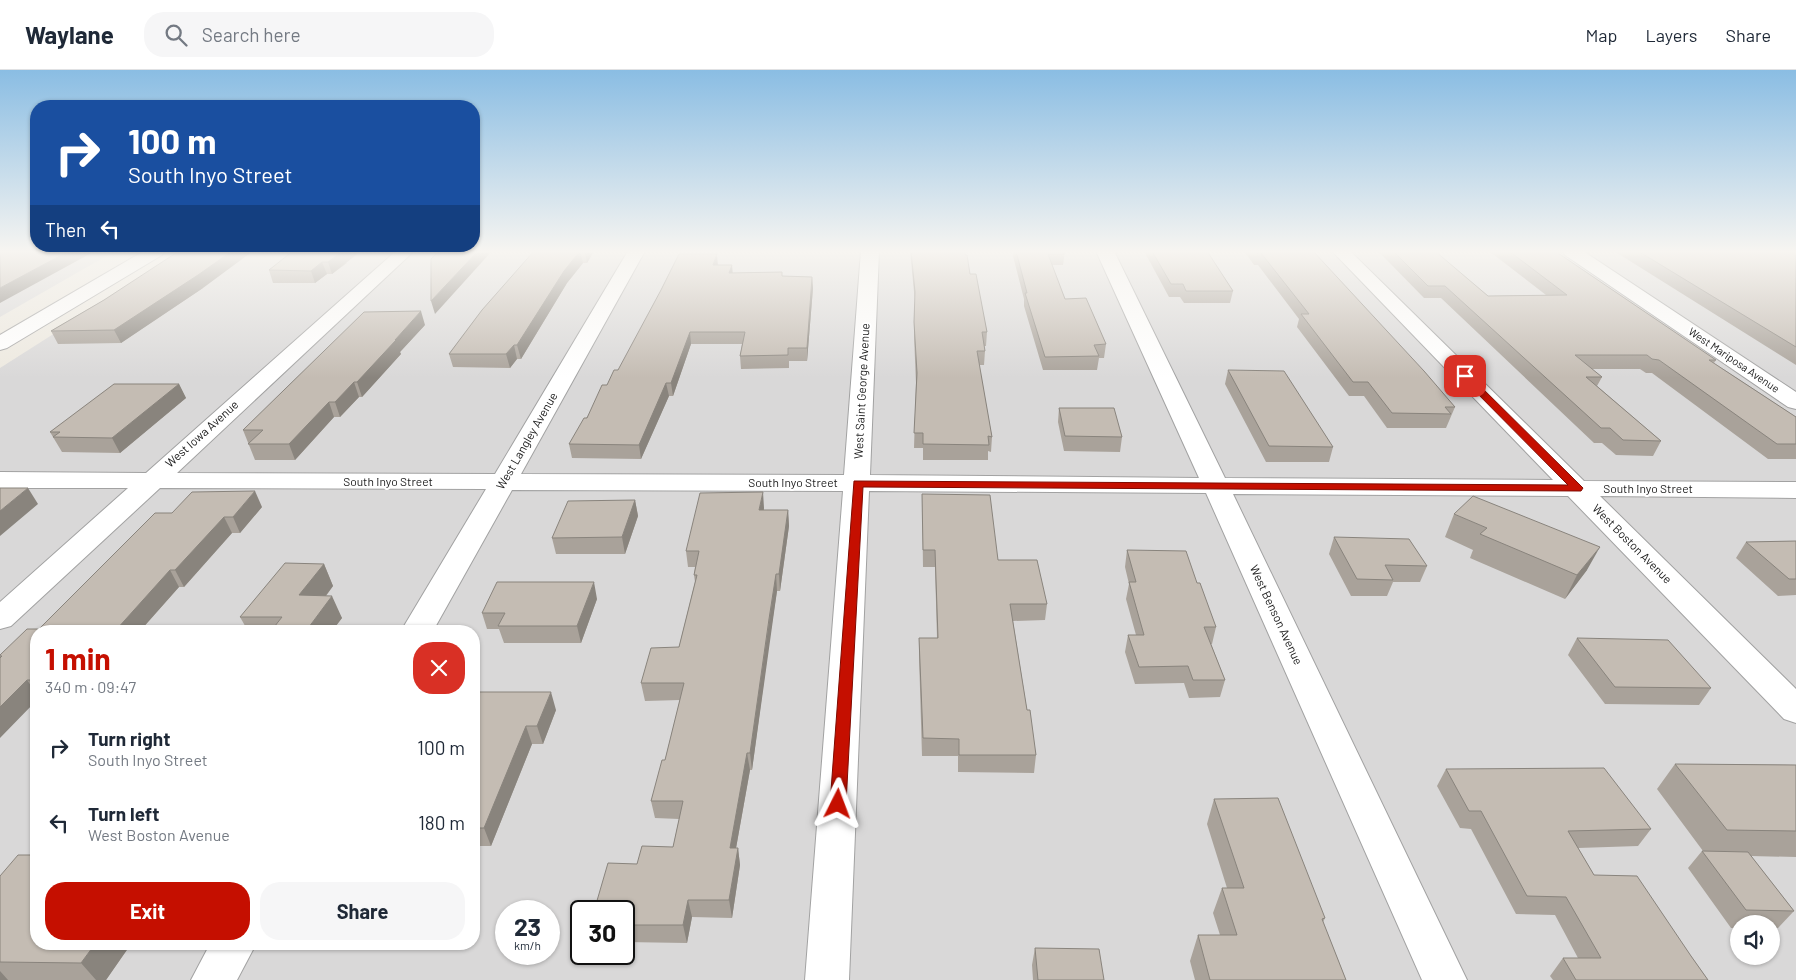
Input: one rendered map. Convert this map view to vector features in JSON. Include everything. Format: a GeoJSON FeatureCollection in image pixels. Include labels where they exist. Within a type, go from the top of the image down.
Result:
{"type":"FeatureCollection","features":[{"type":"Feature","properties":{"kind":"street"},"geometry":{"type":"LineString","coordinates":[[3,340],[83,293]]}},
{"type":"Feature","properties":{"kind":"street","name":"West Iowa Avenue"},"geometry":{"type":"LineString","coordinates":[[0,619],[359,293]]}},
{"type":"Feature","properties":{"kind":"street","name":"West Langley Avenue"},"geometry":{"type":"LineString","coordinates":[[421,625],[613,293]]}},
{"type":"Feature","properties":{"kind":"street","name":"West Saint George Avenue"},"geometry":{"type":"LineString","coordinates":[[827,980],[868,293]]}},
{"type":"Feature","properties":{"kind":"street","name":"West Benson Avenue"},"geometry":{"type":"LineString","coordinates":[[1125,293],[1445,980]]}},
{"type":"Feature","properties":{"kind":"street","name":"West Boston Avenue"},"geometry":{"type":"LineString","coordinates":[[1382,293],[1796,710]]}},
{"type":"Feature","properties":{"kind":"street","name":"West Mariposa Avenue"},"geometry":{"type":"LineString","coordinates":[[1634,293],[1796,402]]}},
{"type":"Feature","properties":{"kind":"street","name":"South Inyo Street"},"geometry":{"type":"LineString","coordinates":[[0,480],[857,483],[1796,490]]}},
{"type":"Feature","properties":{"kind":"street"},"geometry":{"type":"LineString","coordinates":[[213,980],[230,950]]}},
{"type":"Feature","properties":{"kind":"shaded area"},"geometry":{"type":"Polygon","coordinates":[[[0,293],[41,293],[0,317],[0,293]]]}},
{"type":"Feature","properties":{"kind":"shaded area"},"geometry":{"type":"Polygon","coordinates":[[[117,293],[1796,293],[1796,980],[0,980],[0,368],[117,293]]]}},
{"type":"Feature","properties":{"kind":"building"},"geometry":{"type":"Polygon","coordinates":[[[114,293],[170,293],[114,330],[51,331],[114,293]]]}},
{"type":"Feature","properties":{"kind":"building"},"geometry":{"type":"Polygon","coordinates":[[[431,293],[438,293],[431,301],[431,293]]]}},
{"type":"Feature","properties":{"kind":"building"},"geometry":{"type":"Polygon","coordinates":[[[497,293],[550,293],[517,345],[514,345],[506,354],[449,354],[497,293]]]}},
{"type":"Feature","properties":{"kind":"building"},"geometry":{"type":"Polygon","coordinates":[[[659,293],[811,293],[807,348],[788,348],[788,355],[740,356],[745,332],[690,332],[671,383],[666,383],[639,445],[569,444],[584,418],[587,418],[602,385],[607,385],[614,370],[618,370],[659,293]]]}},
{"type":"Feature","properties":{"kind":"building"},"geometry":{"type":"Polygon","coordinates":[[[915,293],[980,293],[987,332],[982,332],[985,351],[977,351],[992,437],[988,436],[989,445],[923,444],[923,433],[914,433],[917,373],[914,322],[915,293]]]}},
{"type":"Feature","properties":{"kind":"building"},"geometry":{"type":"Polygon","coordinates":[[[1025,293],[1063,293],[1065,299],[1086,298],[1106,344],[1094,345],[1099,356],[1045,357],[1025,293]]]}},
{"type":"Feature","properties":{"kind":"building"},"geometry":{"type":"Polygon","coordinates":[[[1293,293],[1352,293],[1455,407],[1445,407],[1451,414],[1392,413],[1368,382],[1353,382],[1301,314],[1309,314],[1293,293]]]}},
{"type":"Feature","properties":{"kind":"building"},"geometry":{"type":"Polygon","coordinates":[[[1453,293],[1485,293],[1488,296],[1618,293],[1716,360],[1709,360],[1796,417],[1796,444],[1777,444],[1659,360],[1652,359],[1647,355],[1575,355],[1602,377],[1586,377],[1661,441],[1623,440],[1610,428],[1601,428],[1453,293]]]}},
{"type":"Feature","properties":{"kind":"building"},"geometry":{"type":"Polygon","coordinates":[[[1708,293],[1796,293],[1796,347],[1708,293]]]}},
{"type":"Feature","properties":{"kind":"building"},"geometry":{"type":"Polygon","coordinates":[[[421,311],[357,382],[354,382],[335,402],[329,402],[289,444],[248,444],[263,430],[243,430],[364,312],[421,311]]]}},
{"type":"Feature","properties":{"kind":"building"},"geometry":{"type":"Polygon","coordinates":[[[1228,370],[1284,371],[1333,447],[1269,446],[1228,370]]]}},
{"type":"Feature","properties":{"kind":"building"},"geometry":{"type":"Polygon","coordinates":[[[114,384],[179,384],[112,438],[53,437],[60,432],[50,432],[114,384]]]}},
{"type":"Feature","properties":{"kind":"building"},"geometry":{"type":"Polygon","coordinates":[[[1059,408],[1114,408],[1122,437],[1065,436],[1059,408]]]}},
{"type":"Feature","properties":{"kind":"building"},"geometry":{"type":"Polygon","coordinates":[[[0,488],[28,488],[0,511],[0,488]]]}},
{"type":"Feature","properties":{"kind":"building"},"geometry":{"type":"Polygon","coordinates":[[[255,491],[233,517],[224,517],[175,570],[170,570],[120,625],[43,625],[155,513],[172,513],[192,492],[255,491]]]}},
{"type":"Feature","properties":{"kind":"building"},"geometry":{"type":"Polygon","coordinates":[[[763,492],[759,510],[788,510],[779,574],[776,574],[750,753],[747,753],[730,848],[738,848],[729,900],[688,900],[683,925],[635,925],[635,900],[597,900],[608,863],[637,864],[642,846],[673,847],[683,801],[651,801],[662,760],[665,760],[684,683],[641,683],[651,648],[679,647],[697,575],[694,575],[699,551],[686,551],[700,493],[763,492]]]}},
{"type":"Feature","properties":{"kind":"building"},"geometry":{"type":"Polygon","coordinates":[[[922,494],[990,495],[998,560],[1037,560],[1047,604],[1010,604],[1027,710],[1030,710],[1036,755],[959,755],[959,739],[923,738],[919,638],[938,638],[935,550],[923,550],[922,494]]]}},
{"type":"Feature","properties":{"kind":"building"},"geometry":{"type":"Polygon","coordinates":[[[1473,496],[1600,547],[1577,575],[1480,534],[1487,528],[1454,514],[1473,496]]]}},
{"type":"Feature","properties":{"kind":"building"},"geometry":{"type":"Polygon","coordinates":[[[635,500],[622,537],[552,538],[568,501],[635,500]]]}},
{"type":"Feature","properties":{"kind":"building"},"geometry":{"type":"Polygon","coordinates":[[[1334,537],[1409,539],[1427,566],[1385,565],[1393,580],[1357,579],[1334,537]]]}},
{"type":"Feature","properties":{"kind":"building"},"geometry":{"type":"Polygon","coordinates":[[[1796,541],[1796,579],[1789,579],[1746,542],[1796,541]]]}},
{"type":"Feature","properties":{"kind":"building"},"geometry":{"type":"Polygon","coordinates":[[[1127,550],[1186,551],[1197,583],[1200,583],[1216,627],[1204,627],[1225,680],[1193,680],[1188,666],[1139,667],[1128,635],[1144,635],[1129,582],[1136,582],[1127,550]]]}},
{"type":"Feature","properties":{"kind":"building"},"geometry":{"type":"Polygon","coordinates":[[[285,563],[324,564],[299,595],[332,596],[310,625],[276,625],[282,617],[240,617],[285,563]]]}},
{"type":"Feature","properties":{"kind":"building"},"geometry":{"type":"Polygon","coordinates":[[[497,582],[594,582],[577,626],[498,626],[505,613],[482,613],[497,582]]]}},
{"type":"Feature","properties":{"kind":"building"},"geometry":{"type":"Polygon","coordinates":[[[27,629],[30,629],[30,680],[27,680],[0,707],[0,658],[2,656],[0,655],[27,629]]]}},
{"type":"Feature","properties":{"kind":"building"},"geometry":{"type":"Polygon","coordinates":[[[1577,638],[1668,640],[1711,688],[1615,687],[1577,638]]]}},
{"type":"Feature","properties":{"kind":"building"},"geometry":{"type":"Polygon","coordinates":[[[480,692],[551,692],[537,726],[526,726],[484,828],[480,828],[480,692]]]}},
{"type":"Feature","properties":{"kind":"building"},"geometry":{"type":"Polygon","coordinates":[[[1675,764],[1796,765],[1796,831],[1727,830],[1675,764]]]}},
{"type":"Feature","properties":{"kind":"building"},"geometry":{"type":"Polygon","coordinates":[[[1604,768],[1651,829],[1568,831],[1594,875],[1637,876],[1708,980],[1576,980],[1563,958],[1601,958],[1566,897],[1527,896],[1481,811],[1469,811],[1446,769],[1604,768]]]}},
{"type":"Feature","properties":{"kind":"building"},"geometry":{"type":"Polygon","coordinates":[[[1278,798],[1325,918],[1322,919],[1346,980],[1210,980],[1198,935],[1237,935],[1222,888],[1244,888],[1214,799],[1278,798]]]}},
{"type":"Feature","properties":{"kind":"building"},"geometry":{"type":"Polygon","coordinates":[[[1702,851],[1748,852],[1794,911],[1746,910],[1702,851]]]}},
{"type":"Feature","properties":{"kind":"building"},"geometry":{"type":"Polygon","coordinates":[[[18,855],[30,855],[30,950],[91,950],[81,963],[0,962],[0,876],[18,855]]]}},
{"type":"Feature","properties":{"kind":"building"},"geometry":{"type":"Polygon","coordinates":[[[1035,948],[1099,949],[1104,980],[1038,980],[1035,948]]]}},
{"type":"Feature","properties":{"kind":"route"},"geometry":{"type":"LineString","coordinates":[[838,804],[857,483],[1577,488],[1465,376]]}}]}
